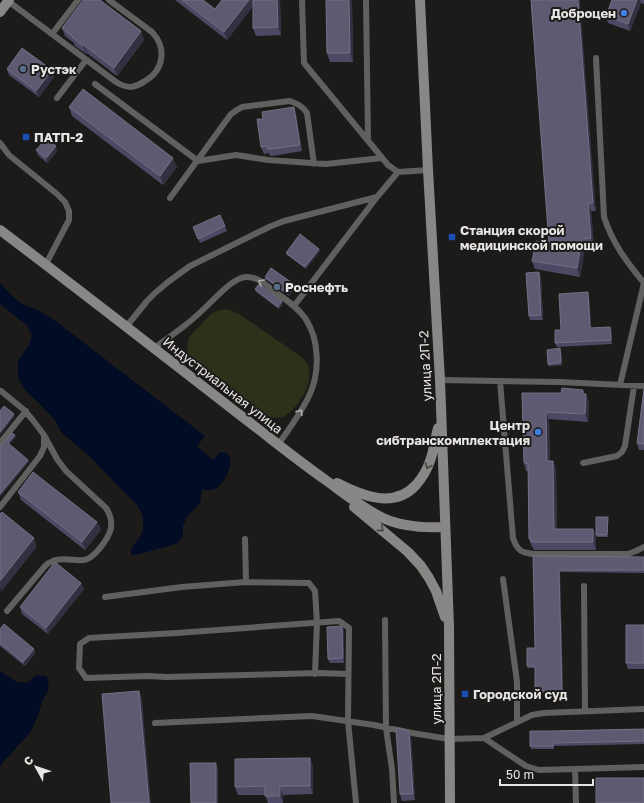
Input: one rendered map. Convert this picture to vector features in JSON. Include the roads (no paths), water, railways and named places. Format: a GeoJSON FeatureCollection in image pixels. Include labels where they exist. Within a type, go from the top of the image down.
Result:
{"type":"FeatureCollection","features":[{"type":"Feature","properties":{"kind":"main road"},"geometry":{"type":"LineString","coordinates":[[0,12],[8,0]]}},
{"type":"Feature","properties":{"kind":"main road","name":"улица 2П-2"},"geometry":{"type":"LineString","coordinates":[[420,0],[440,380],[440,415],[449,627],[450,803]]}},
{"type":"Feature","properties":{"kind":"main road","name":"Индустриальная улица"},"geometry":{"type":"LineString","coordinates":[[0,230],[46,264],[297,460],[351,499],[368,510],[397,523],[427,527],[445,526]]}},
{"type":"Feature","properties":{"kind":"main road"},"geometry":{"type":"LineString","coordinates":[[297,460],[349,489],[362,494],[377,498],[390,499],[403,495],[412,489],[423,477],[430,461],[440,415]]}},
{"type":"Feature","properties":{"kind":"main road"},"geometry":{"type":"LineString","coordinates":[[297,460],[408,552],[421,566],[436,590],[449,627]]}},
{"type":"Feature","properties":{"kind":"lane"},"geometry":{"type":"LineString","coordinates":[[8,0],[116,82],[123,86],[132,87],[150,78],[157,70],[161,61],[162,52],[157,38],[152,32],[109,0]]}},
{"type":"Feature","properties":{"kind":"lane"},"geometry":{"type":"LineString","coordinates":[[52,34],[78,0]]}},
{"type":"Feature","properties":{"kind":"lane"},"geometry":{"type":"LineString","coordinates":[[302,0],[304,63],[388,165],[398,172],[428,170]]}},
{"type":"Feature","properties":{"kind":"lane"},"geometry":{"type":"LineString","coordinates":[[366,0],[368,140]]}},
{"type":"Feature","properties":{"kind":"lane"},"geometry":{"type":"LineString","coordinates":[[596,58],[604,217],[615,244],[623,257],[644,283],[620,385]]}},
{"type":"Feature","properties":{"kind":"lane"},"geometry":{"type":"LineString","coordinates":[[57,98],[86,60]]}},
{"type":"Feature","properties":{"kind":"lane"},"geometry":{"type":"LineString","coordinates":[[95,84],[198,161],[236,155],[268,160],[314,164],[382,158]]}},
{"type":"Feature","properties":{"kind":"lane"},"geometry":{"type":"LineString","coordinates":[[170,198],[231,114],[242,107],[290,101],[297,103],[307,113],[314,164]]}},
{"type":"Feature","properties":{"kind":"lane"},"geometry":{"type":"LineString","coordinates":[[0,144],[9,155],[57,194],[65,202],[69,211],[69,220],[46,264]]}},
{"type":"Feature","properties":{"kind":"lane"},"geometry":{"type":"LineString","coordinates":[[294,306],[377,197],[398,172]]}},
{"type":"Feature","properties":{"kind":"lane"},"geometry":{"type":"LineString","coordinates":[[126,327],[155,293],[190,266],[284,221],[377,197]]}},
{"type":"Feature","properties":{"kind":"lane"},"geometry":{"type":"LineString","coordinates":[[154,348],[187,324],[230,284],[242,278],[251,277],[259,280],[294,306],[305,318],[313,334],[317,360],[316,377],[309,396],[278,445]]}},
{"type":"Feature","properties":{"kind":"lane"},"geometry":{"type":"LineString","coordinates":[[440,380],[559,382],[644,386]]}},
{"type":"Feature","properties":{"kind":"lane"},"geometry":{"type":"LineString","coordinates":[[500,381],[513,538],[517,547],[526,554],[628,554],[644,547]]}},
{"type":"Feature","properties":{"kind":"lane"},"geometry":{"type":"LineString","coordinates":[[583,463],[617,456],[622,452],[625,446],[634,386]]}},
{"type":"Feature","properties":{"kind":"lane"},"geometry":{"type":"LineString","coordinates":[[0,391],[26,412],[44,435],[66,471],[106,508],[110,515],[111,521],[110,529],[99,548],[91,557],[84,560],[62,559],[53,561],[45,566],[7,611]]}},
{"type":"Feature","properties":{"kind":"lane"},"geometry":{"type":"LineString","coordinates":[[0,443],[26,412]]}},
{"type":"Feature","properties":{"kind":"lane"},"geometry":{"type":"LineString","coordinates":[[0,507],[40,456],[44,447],[44,435]]}},
{"type":"Feature","properties":{"kind":"lane"},"geometry":{"type":"LineString","coordinates":[[246,539],[246,582]]}},
{"type":"Feature","properties":{"kind":"lane"},"geometry":{"type":"LineString","coordinates":[[503,579],[517,682],[517,722]]}},
{"type":"Feature","properties":{"kind":"lane"},"geometry":{"type":"LineString","coordinates":[[105,597],[182,587],[246,582],[308,584],[315,591],[317,622],[315,674]]}},
{"type":"Feature","properties":{"kind":"lane"},"geometry":{"type":"LineString","coordinates":[[584,586],[585,711]]}},
{"type":"Feature","properties":{"kind":"lane"},"geometry":{"type":"LineString","coordinates":[[385,620],[386,728],[392,768],[394,803]]}},
{"type":"Feature","properties":{"kind":"lane"},"geometry":{"type":"LineString","coordinates":[[348,674],[86,678],[79,668],[80,644],[89,638],[339,621],[350,628],[348,721],[356,803]]}},
{"type":"Feature","properties":{"kind":"lane"},"geometry":{"type":"LineString","coordinates":[[155,722],[312,716],[449,739],[484,738],[532,715],[544,713],[644,708]]}},
{"type":"Feature","properties":{"kind":"lane"},"geometry":{"type":"LineString","coordinates":[[484,738],[526,766],[539,770],[644,767]]}},
{"type":"Feature","properties":{"kind":"lane"},"geometry":{"type":"LineString","coordinates":[[575,769],[576,803]]}},
{"type":"Feature","properties":{"kind":"water"},"geometry":{"type":"Polygon","coordinates":[[[0,283],[11,295],[24,305],[36,309],[53,319],[205,436],[197,446],[213,460],[220,452],[226,453],[230,457],[230,468],[219,486],[211,490],[202,490],[200,503],[187,517],[183,526],[183,536],[178,543],[136,555],[131,555],[131,549],[142,533],[143,516],[137,505],[87,454],[62,433],[54,419],[25,390],[18,378],[18,361],[29,345],[32,335],[27,326],[0,304],[0,283]]]}},
{"type":"Feature","properties":{"kind":"water"},"geometry":{"type":"Polygon","coordinates":[[[0,671],[17,682],[27,683],[36,675],[47,676],[49,689],[42,702],[30,733],[0,767],[0,671]]]}},
{"type":"Feature","properties":{"kind":"place","name":"Доброцен"},"geometry":{"type":"Point","coordinates":[624,13]}},
{"type":"Feature","properties":{"kind":"place","name":"Рустэк"},"geometry":{"type":"Point","coordinates":[23,69]}},
{"type":"Feature","properties":{"kind":"place","name":"ПАТП-2"},"geometry":{"type":"Point","coordinates":[26,137]}},
{"type":"Feature","properties":{"kind":"place","name":"Станция скорой медицинской помощи"},"geometry":{"type":"Point","coordinates":[452,237]}},
{"type":"Feature","properties":{"kind":"place","name":"Роснефть"},"geometry":{"type":"Point","coordinates":[277,287]}},
{"type":"Feature","properties":{"kind":"place","name":"Центр сибтранскомплектация"},"geometry":{"type":"Point","coordinates":[538,432]}},
{"type":"Feature","properties":{"kind":"place","name":"Городской суд"},"geometry":{"type":"Point","coordinates":[465,694]}}]}
